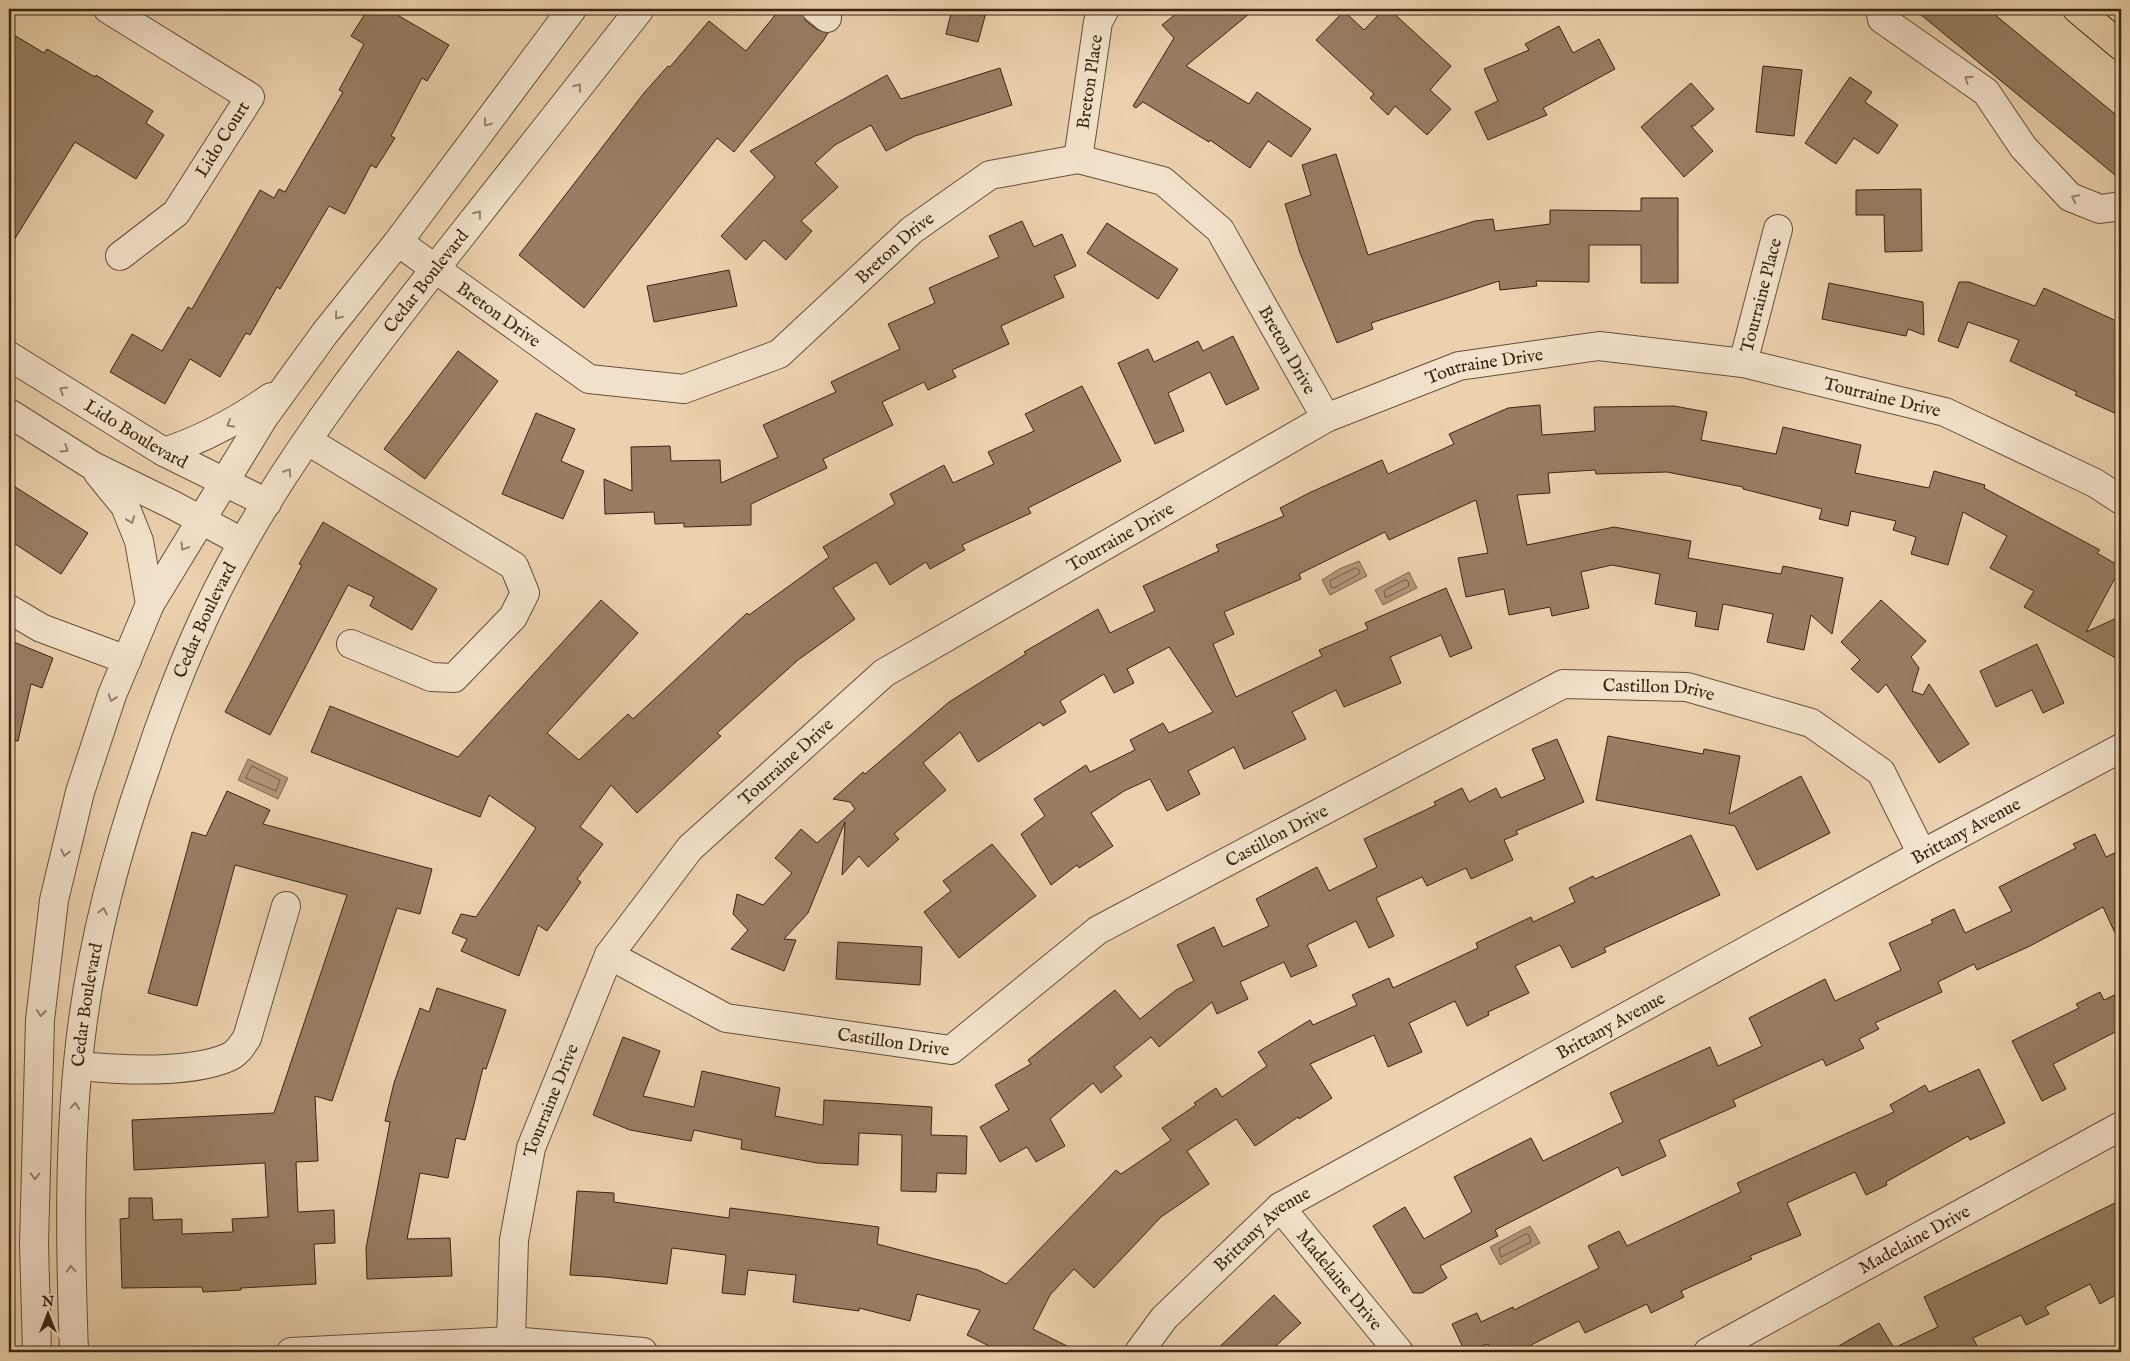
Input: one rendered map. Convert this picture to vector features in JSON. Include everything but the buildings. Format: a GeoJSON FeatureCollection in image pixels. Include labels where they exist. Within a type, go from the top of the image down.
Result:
{"type":"FeatureCollection","features":[{"type":"Feature","properties":{"kind":"main road"},"geometry":{"type":"LineString","coordinates":[[2077,9],[2121,46]]}},
{"type":"Feature","properties":{"kind":"street","name":"Lido Court"},"geometry":{"type":"LineString","coordinates":[[108,9],[250,96],[176,213],[120,256]]}},
{"type":"Feature","properties":{"kind":"street"},"geometry":{"type":"LineString","coordinates":[[37,1352],[34,1244],[39,1049],[54,900],[80,792],[112,695],[150,604],[223,483],[285,388],[325,332],[398,242],[572,9]]}},
{"type":"Feature","properties":{"kind":"street","name":"Cedar Boulevard"},"geometry":{"type":"LineString","coordinates":[[74,1352],[70,1245],[73,1137],[83,1020],[103,910],[133,805],[165,709],[203,620],[242,542],[308,441],[364,360],[640,9]]}},
{"type":"Feature","properties":{"kind":"street","name":"Breton Place"},"geometry":{"type":"LineString","coordinates":[[1078,158],[1098,22],[1105,9]]}},
{"type":"Feature","properties":{"kind":"street"},"geometry":{"type":"LineString","coordinates":[[1880,9],[1882,19],[1986,92],[2023,147],[2070,197],[2100,209],[2121,206]]}},
{"type":"Feature","properties":{"kind":"street","name":"Breton Drive"},"geometry":{"type":"LineString","coordinates":[[398,242],[589,379],[684,389],[779,354],[912,230],[990,175],[1078,158],[1163,181],[1220,230],[1326,418]]}},
{"type":"Feature","properties":{"kind":"street","name":"Tourraine Place"},"geometry":{"type":"LineString","coordinates":[[1743,362],[1778,229]]}},
{"type":"Feature","properties":{"kind":"street","name":"Tourraine Drive"},"geometry":{"type":"LineString","coordinates":[[511,1341],[514,1240],[531,1148],[609,955],[690,848],[884,673],[1326,418],[1459,366],[1599,346],[1743,362],[1945,412],[2095,483],[2121,500]]}},
{"type":"Feature","properties":{"kind":"street","name":"Lido Boulevard"},"geometry":{"type":"LineString","coordinates":[[9,356],[164,452],[223,483],[268,503]]}},
{"type":"Feature","properties":{"kind":"street"},"geometry":{"type":"LineString","coordinates":[[164,452],[199,440],[242,418],[285,388]]}},
{"type":"Feature","properties":{"kind":"street"},"geometry":{"type":"LineString","coordinates":[[9,414],[93,466],[242,542]]}},
{"type":"Feature","properties":{"kind":"street"},"geometry":{"type":"LineString","coordinates":[[308,441],[514,566],[525,593],[513,617],[454,678],[431,677],[351,644]]}},
{"type":"Feature","properties":{"kind":"street"},"geometry":{"type":"LineString","coordinates":[[93,466],[125,506],[139,541],[150,604]]}},
{"type":"Feature","properties":{"kind":"street"},"geometry":{"type":"LineString","coordinates":[[9,609],[41,628],[127,660]]}},
{"type":"Feature","properties":{"kind":"street","name":"Castillon Drive"},"geometry":{"type":"LineString","coordinates":[[609,955],[726,1018],[951,1050],[1098,930],[1563,684],[1687,687],[1811,723],[1881,772],[1922,854]]}},
{"type":"Feature","properties":{"kind":"street","name":"Brittany Avenue"},"geometry":{"type":"LineString","coordinates":[[1139,1352],[1164,1318],[1280,1207],[1922,854],[2121,748]]}},
{"type":"Feature","properties":{"kind":"street"},"geometry":{"type":"LineString","coordinates":[[79,1066],[118,1070],[184,1068],[230,1057],[239,1050],[247,1038],[286,906]]}},
{"type":"Feature","properties":{"kind":"street","name":"Madelaine Drive"},"geometry":{"type":"LineString","coordinates":[[1708,1352],[2121,1126]]}},
{"type":"Feature","properties":{"kind":"street","name":"Madelaine Drive"},"geometry":{"type":"LineString","coordinates":[[1280,1207],[1399,1352]]}},
{"type":"Feature","properties":{"kind":"street"},"geometry":{"type":"LineString","coordinates":[[291,1352],[511,1341],[643,1352]]}},
{"type":"Feature","properties":{"kind":"water"},"geometry":{"type":"Polygon","coordinates":[[[1359,561],[1367,576],[1330,595],[1322,580],[1339,569],[1359,561]]]}},
{"type":"Feature","properties":{"kind":"water"},"geometry":{"type":"Polygon","coordinates":[[[1409,572],[1417,588],[1383,605],[1375,590],[1409,572]]]}},
{"type":"Feature","properties":{"kind":"water"},"geometry":{"type":"Polygon","coordinates":[[[248,759],[288,778],[278,799],[238,780],[248,759]]]}},
{"type":"Feature","properties":{"kind":"water"},"geometry":{"type":"Polygon","coordinates":[[[1530,1226],[1540,1243],[1500,1265],[1490,1247],[1530,1226]]]}}]}
